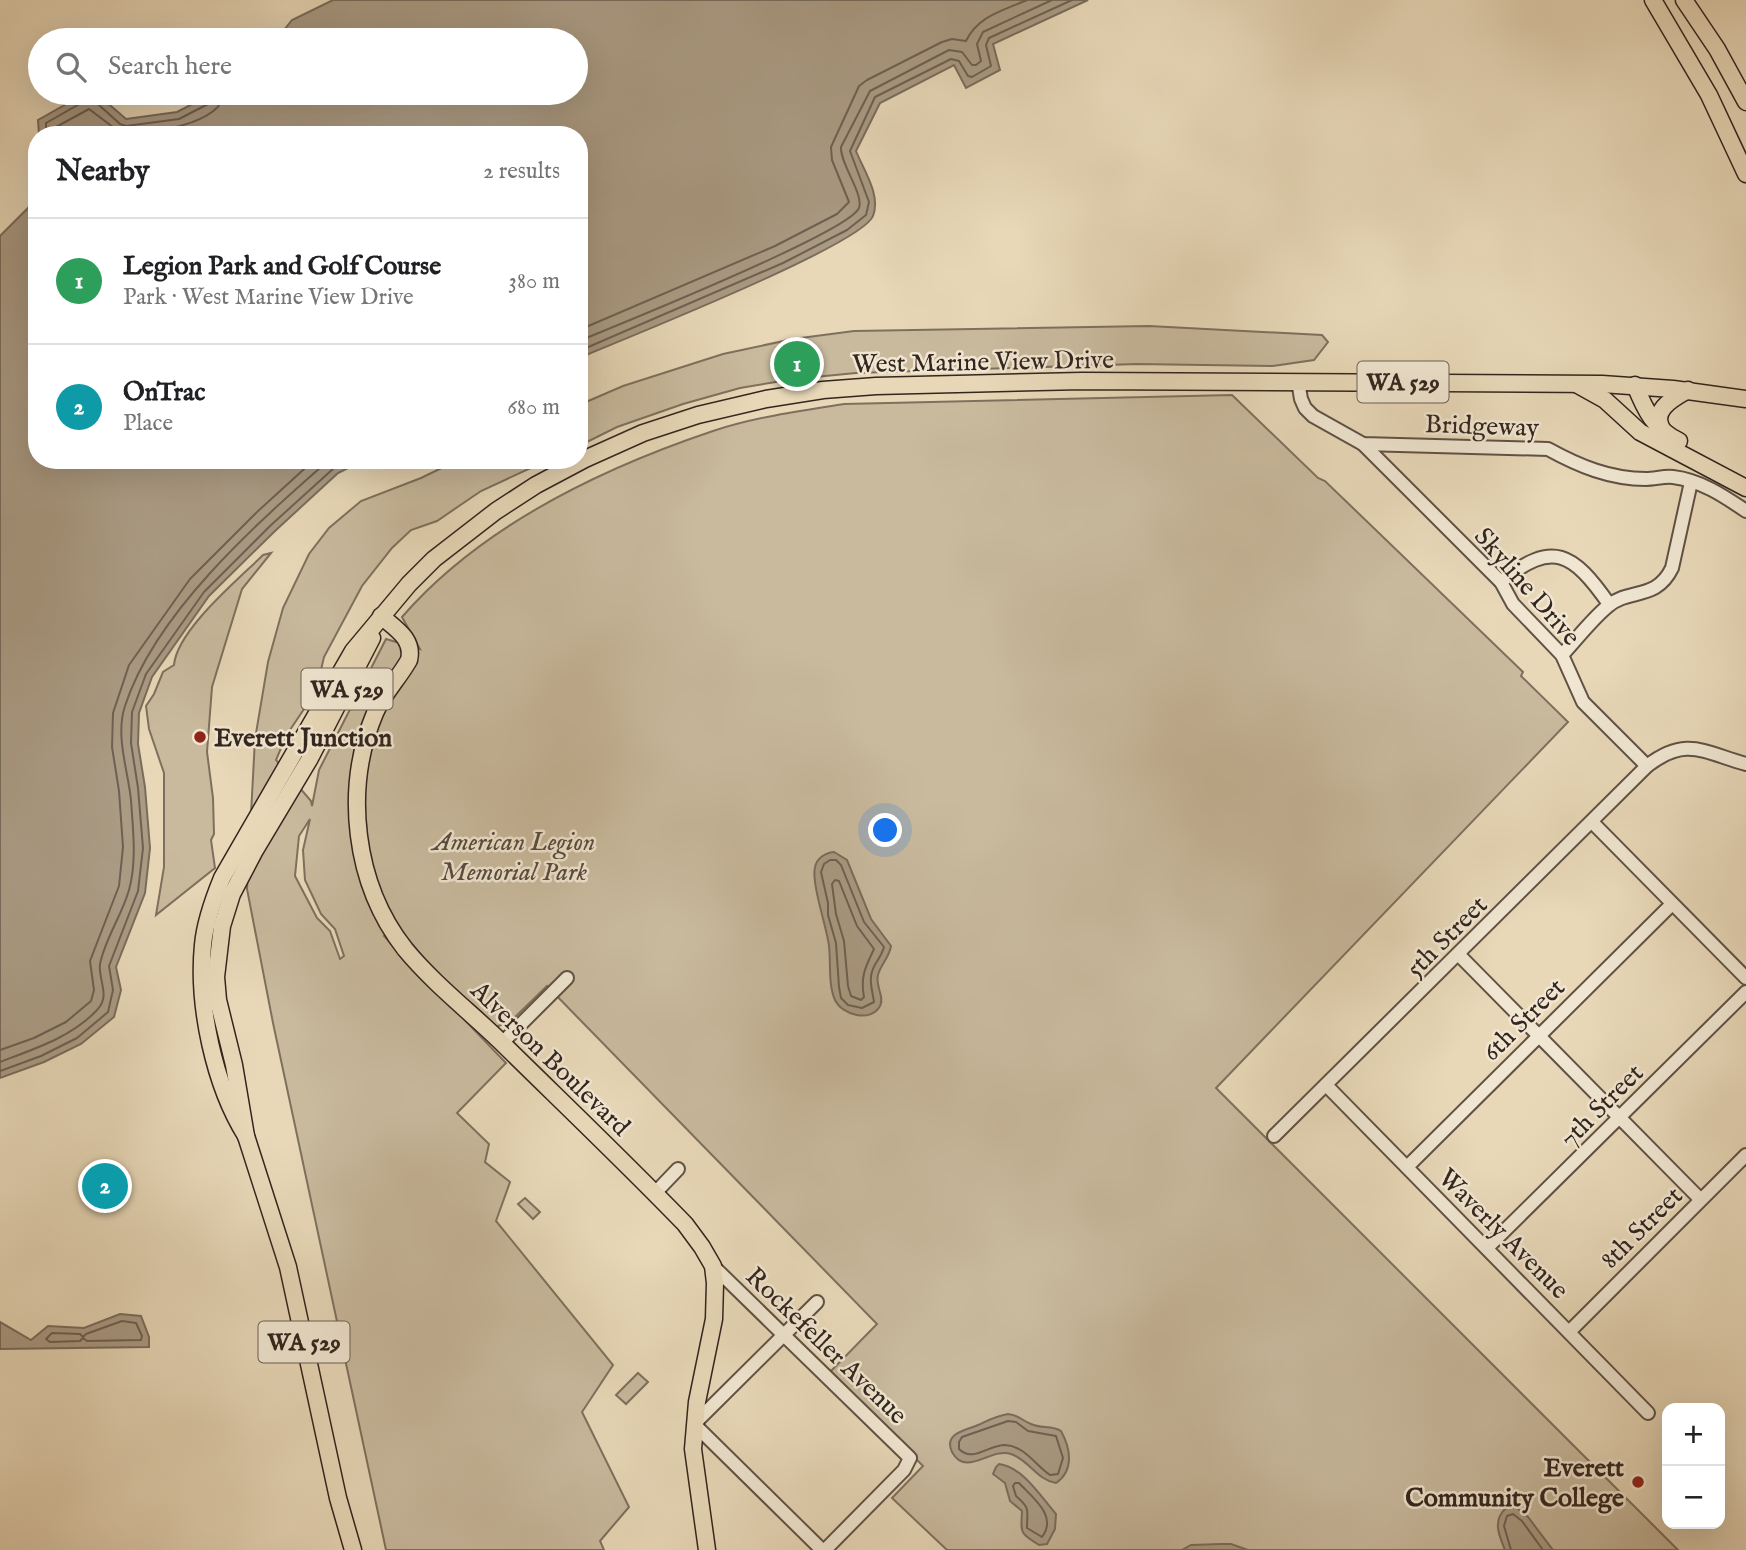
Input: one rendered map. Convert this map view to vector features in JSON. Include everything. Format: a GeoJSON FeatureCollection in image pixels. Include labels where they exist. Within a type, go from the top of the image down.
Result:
{"type":"FeatureCollection","features":[{"type":"Feature","properties":{"kind":"main road"},"geometry":{"type":"LineString","coordinates":[[1653,0],[1709,95],[1746,174]]}},
{"type":"Feature","properties":{"kind":"main road"},"geometry":{"type":"LineString","coordinates":[[1684,0],[1717,49],[1746,102]]}},
{"type":"Feature","properties":{"kind":"main road","name":"West Marine View Drive"},"geometry":{"type":"LineString","coordinates":[[588,458],[643,433],[698,415],[765,399],[823,390],[876,386],[1082,381],[1298,380]]}},
{"type":"Feature","properties":{"kind":"main road","name":"WA 529"},"geometry":{"type":"LineString","coordinates":[[1298,380],[1635,385],[1746,399]]}},
{"type":"Feature","properties":{"kind":"main road"},"geometry":{"type":"LineString","coordinates":[[1573,383],[1605,400],[1640,432],[1746,488]]}},
{"type":"Feature","properties":{"kind":"main road"},"geometry":{"type":"LineString","coordinates":[[1635,385],[1628,413],[1640,432]]}},
{"type":"Feature","properties":{"kind":"main road"},"geometry":{"type":"LineString","coordinates":[[1635,385],[1648,415],[1665,434],[1746,476]]}},
{"type":"Feature","properties":{"kind":"main road"},"geometry":{"type":"LineString","coordinates":[[1665,434],[1659,422],[1661,409],[1669,400],[1688,390]]}},
{"type":"Feature","properties":{"kind":"main road","name":"West Marine View Drive"},"geometry":{"type":"LineString","coordinates":[[246,1136],[232,1113],[217,1066],[202,988],[203,944],[222,878],[354,651],[381,616],[434,559],[496,511],[566,469]]}},
{"type":"Feature","properties":{"kind":"main road","name":"West Marine View Drive"},"geometry":{"type":"LineString","coordinates":[[353,1550],[338,1498],[288,1267],[246,1136],[217,989],[218,951],[222,926],[238,884],[369,648],[381,616]]}},
{"type":"Feature","properties":{"kind":"main road","name":"Alverson Boulevard"},"geometry":{"type":"LineString","coordinates":[[381,616],[410,644],[411,652],[410,660],[376,710],[364,741],[358,768],[357,814],[367,872],[384,916],[407,951],[685,1224],[713,1266],[714,1319],[694,1424],[694,1469],[707,1550]]}},
{"type":"Feature","properties":{"kind":"street","name":"Bridgeway"},"geometry":{"type":"LineString","coordinates":[[1298,380],[1301,399],[1313,416],[1363,444],[1548,449],[1573,463],[1598,472],[1645,479],[1673,477],[1709,487],[1746,511]]}},
{"type":"Feature","properties":{"kind":"street","name":"Skyline Drive"},"geometry":{"type":"LineString","coordinates":[[1363,444],[1502,582],[1513,604],[1562,655],[1583,702],[1647,766]]}},
{"type":"Feature","properties":{"kind":"street"},"geometry":{"type":"LineString","coordinates":[[1562,655],[1609,604],[1655,589],[1667,579],[1672,568],[1691,482]]}},
{"type":"Feature","properties":{"kind":"street"},"geometry":{"type":"LineString","coordinates":[[1502,582],[1542,556],[1560,557],[1573,563],[1597,587],[1609,604]]}},
{"type":"Feature","properties":{"kind":"street","name":"5th Street"},"geometry":{"type":"LineString","coordinates":[[1274,1136],[1647,766],[1662,755],[1681,748],[1691,748],[1746,764]]}},
{"type":"Feature","properties":{"kind":"street"},"geometry":{"type":"LineString","coordinates":[[1592,822],[1746,978]]}},
{"type":"Feature","properties":{"kind":"street","name":"6th Street"},"geometry":{"type":"LineString","coordinates":[[1407,1167],[1672,904]]}},
{"type":"Feature","properties":{"kind":"street"},"geometry":{"type":"LineString","coordinates":[[1459,955],[1700,1199]]}},
{"type":"Feature","properties":{"kind":"street"},"geometry":{"type":"LineString","coordinates":[[502,1043],[567,978]]}},
{"type":"Feature","properties":{"kind":"street","name":"7th Street"},"geometry":{"type":"LineString","coordinates":[[1487,1248],[1746,992]]}},
{"type":"Feature","properties":{"kind":"street","name":"Waverly Avenue"},"geometry":{"type":"LineString","coordinates":[[1326,1085],[1648,1413]]}},
{"type":"Feature","properties":{"kind":"street","name":"8th Street"},"geometry":{"type":"LineString","coordinates":[[1569,1332],[1746,1155]]}},
{"type":"Feature","properties":{"kind":"street"},"geometry":{"type":"LineString","coordinates":[[655,1193],[678,1169]]}},
{"type":"Feature","properties":{"kind":"street","name":"Rockefeller Avenue"},"geometry":{"type":"LineString","coordinates":[[713,1266],[910,1458],[904,1470],[823,1550]]}},
{"type":"Feature","properties":{"kind":"street"},"geometry":{"type":"LineString","coordinates":[[817,1302],[694,1424],[823,1550]]}},
{"type":"Feature","properties":{"kind":"green space"},"geometry":{"type":"Polygon","coordinates":[[[1149,326],[1322,335],[1328,342],[1314,360],[1273,366],[1137,364],[856,373],[794,379],[740,388],[683,404],[617,427],[588,442],[588,401],[623,386],[723,354],[793,339],[854,331],[1149,326]]]}},
{"type":"Feature","properties":{"kind":"green space","name":"American Legion Memorial Park"},"geometry":{"type":"Polygon","coordinates":[[[1232,395],[1523,672],[1521,676],[1568,722],[1216,1088],[1678,1550],[947,1550],[892,1498],[923,1466],[830,1372],[877,1324],[547,986],[512,1020],[494,1028],[438,975],[398,927],[384,936],[506,1063],[457,1113],[489,1144],[485,1162],[510,1182],[496,1221],[613,1365],[582,1412],[629,1507],[600,1541],[604,1550],[386,1550],[273,1023],[247,889],[255,739],[268,662],[283,608],[309,554],[329,528],[361,501],[440,469],[529,469],[481,491],[437,521],[411,530],[392,548],[362,586],[324,657],[316,691],[286,736],[276,760],[311,801],[312,806],[319,770],[386,639],[420,649],[402,617],[433,584],[505,528],[586,483],[670,446],[713,431],[778,415],[844,404],[1232,395]],[[310,819],[299,836],[295,876],[317,918],[330,931],[340,959],[344,956],[335,929],[321,914],[305,880],[303,850],[310,819]]]}},
{"type":"Feature","properties":{"kind":"green space"},"geometry":{"type":"Polygon","coordinates":[[[271,553],[242,589],[212,687],[207,752],[213,798],[214,834],[211,840],[215,868],[156,915],[164,867],[164,773],[149,729],[146,706],[163,672],[174,665],[178,651],[197,621],[263,555],[271,553]]]}},
{"type":"Feature","properties":{"kind":"green space"},"geometry":{"type":"Polygon","coordinates":[[[525,1198],[540,1212],[533,1219],[518,1204],[525,1198]]]}},
{"type":"Feature","properties":{"kind":"green space"},"geometry":{"type":"Polygon","coordinates":[[[638,1373],[648,1382],[626,1404],[616,1395],[638,1373]]]}},
{"type":"Feature","properties":{"kind":"water"},"geometry":{"type":"Polygon","coordinates":[[[333,0],[1088,0],[993,44],[1000,70],[966,88],[954,65],[880,103],[856,151],[875,200],[873,216],[859,230],[786,269],[588,354],[588,126],[38,126],[38,120],[65,105],[110,105],[126,119],[177,112],[191,105],[588,105],[588,28],[286,28],[292,20],[333,0]]]}},
{"type":"Feature","properties":{"kind":"water"},"geometry":{"type":"Polygon","coordinates":[[[28,208],[28,469],[346,469],[338,473],[275,531],[209,596],[152,677],[139,713],[138,744],[150,848],[145,893],[116,967],[121,990],[114,1017],[81,1044],[44,1062],[0,1078],[0,236],[28,208]]]}},
{"type":"Feature","properties":{"kind":"water"},"geometry":{"type":"Polygon","coordinates":[[[834,852],[847,860],[871,919],[891,946],[878,975],[880,1006],[876,1011],[864,1016],[844,1010],[833,994],[829,946],[814,874],[820,859],[834,852]]]}},
{"type":"Feature","properties":{"kind":"water"},"geometry":{"type":"Polygon","coordinates":[[[120,1314],[141,1316],[149,1337],[149,1347],[0,1349],[0,1322],[31,1340],[48,1326],[84,1328],[120,1314]]]}},
{"type":"Feature","properties":{"kind":"water"},"geometry":{"type":"Polygon","coordinates":[[[1008,1414],[1035,1425],[1061,1431],[1069,1459],[1066,1472],[1056,1483],[1043,1478],[1011,1454],[995,1454],[964,1462],[952,1452],[950,1446],[953,1436],[1008,1414]]]}},
{"type":"Feature","properties":{"kind":"water"},"geometry":{"type":"Polygon","coordinates":[[[999,1464],[1008,1466],[1024,1477],[1056,1514],[1055,1529],[1047,1544],[1039,1545],[1023,1532],[1022,1511],[1010,1501],[1005,1483],[993,1474],[999,1464]]]}},
{"type":"Feature","properties":{"kind":"water"},"geometry":{"type":"Polygon","coordinates":[[[1516,1507],[1528,1517],[1553,1550],[1505,1550],[1498,1528],[1499,1518],[1506,1508],[1516,1507]]]}},
{"type":"Feature","properties":{"kind":"water"},"geometry":{"type":"Polygon","coordinates":[[[1231,1544],[1248,1550],[1182,1550],[1191,1545],[1231,1544]]]}},
{"type":"Feature","properties":{"kind":"place","name":"Legion Park and Golf Course"},"geometry":{"type":"Point","coordinates":[797,364]}},
{"type":"Feature","properties":{"kind":"place","name":"Everett Junction"},"geometry":{"type":"Point","coordinates":[200,737]}},
{"type":"Feature","properties":{"kind":"place","name":"OnTrac"},"geometry":{"type":"Point","coordinates":[105,1186]}},
{"type":"Feature","properties":{"kind":"place","name":"Everett Community College"},"geometry":{"type":"Point","coordinates":[1638,1482]}}]}
